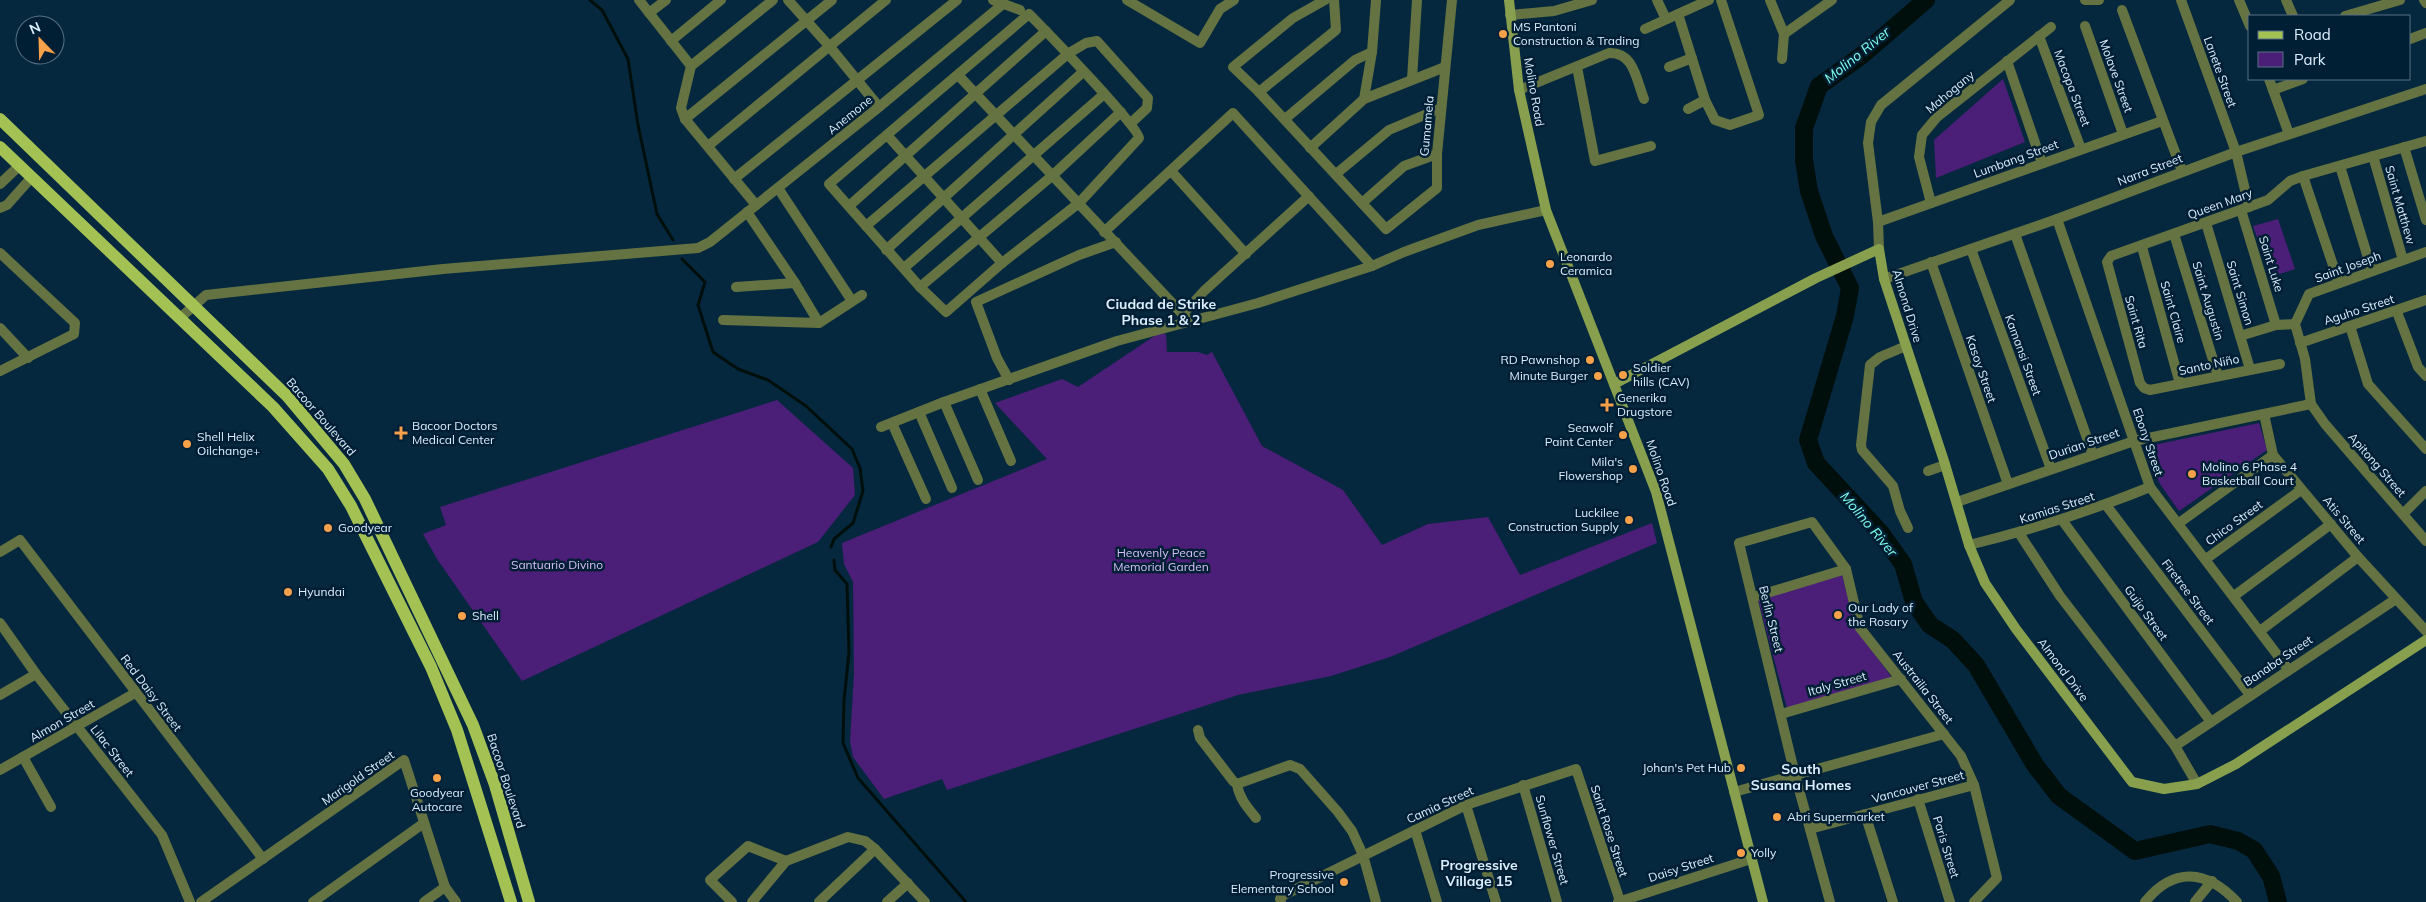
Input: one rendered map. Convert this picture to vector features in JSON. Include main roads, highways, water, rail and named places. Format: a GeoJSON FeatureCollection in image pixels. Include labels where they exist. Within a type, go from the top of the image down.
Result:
{"type":"FeatureCollection","features":[{"type":"Feature","properties":{"kind":"main road","name":"Bacoor Boulevard"},"geometry":{"type":"LineString","coordinates":[[0,119],[194,305],[304,416],[344,464],[365,499],[473,725],[495,785],[529,902]]}},
{"type":"Feature","properties":{"kind":"main road"},"geometry":{"type":"LineString","coordinates":[[0,147],[287,421],[328,469],[352,506],[431,667],[457,730],[511,902]]}},
{"type":"Feature","properties":{"kind":"waterway"},"geometry":{"type":"LineString","coordinates":[[590,0],[602,10],[628,59],[638,125],[657,214],[673,240]]}},
{"type":"Feature","properties":{"kind":"waterway","name":"Molino River"},"geometry":{"type":"LineString","coordinates":[[1926,0],[1861,56],[1819,86],[1804,128],[1804,160],[1809,191],[1824,236],[1850,288],[1845,316],[1808,440],[1816,463],[1880,532],[1903,564],[1914,602],[1930,625],[1953,640],[1976,665],[2035,765],[2059,796],[2135,851],[2210,834],[2238,841],[2254,850],[2271,876],[2278,902]]}},
{"type":"Feature","properties":{"kind":"waterway"},"geometry":{"type":"LineString","coordinates":[[682,259],[705,282],[698,305],[713,352],[738,369],[768,380],[806,406],[852,449],[860,468],[863,491],[853,523],[834,539],[831,547]]}},
{"type":"Feature","properties":{"kind":"waterway"},"geometry":{"type":"LineString","coordinates":[[834,560],[835,570],[847,584],[849,652],[844,701],[843,743],[858,778],[966,902]]}},
{"type":"Feature","properties":{"kind":"place","name":"MS Pantoni Construction & Trading"},"geometry":{"type":"Point","coordinates":[1503,34]}},
{"type":"Feature","properties":{"kind":"place","name":"Leonardo Ceramica"},"geometry":{"type":"Point","coordinates":[1550,264]}},
{"type":"Feature","properties":{"kind":"place","name":"RD Pawnshop"},"geometry":{"type":"Point","coordinates":[1590,360]}},
{"type":"Feature","properties":{"kind":"place","name":"Soldier hills (CAV)"},"geometry":{"type":"Point","coordinates":[1623,375]}},
{"type":"Feature","properties":{"kind":"place","name":"Minute Burger"},"geometry":{"type":"Point","coordinates":[1598,376]}},
{"type":"Feature","properties":{"kind":"place","name":"Generika Drugstore"},"geometry":{"type":"Point","coordinates":[1607,405]}},
{"type":"Feature","properties":{"kind":"place","name":"Bacoor Doctors Medical Center"},"geometry":{"type":"Point","coordinates":[401,433]}},
{"type":"Feature","properties":{"kind":"place","name":"Seawolf Paint Center"},"geometry":{"type":"Point","coordinates":[1623,435]}},
{"type":"Feature","properties":{"kind":"place","name":"Shell Helix Oilchange+"},"geometry":{"type":"Point","coordinates":[187,444]}},
{"type":"Feature","properties":{"kind":"place","name":"Mila's Flowershop"},"geometry":{"type":"Point","coordinates":[1633,469]}},
{"type":"Feature","properties":{"kind":"place","name":"Molino 6 Phase 4 Basketball Court"},"geometry":{"type":"Point","coordinates":[2192,474]}},
{"type":"Feature","properties":{"kind":"place","name":"Luckilee Construction Supply"},"geometry":{"type":"Point","coordinates":[1629,520]}},
{"type":"Feature","properties":{"kind":"place","name":"Goodyear"},"geometry":{"type":"Point","coordinates":[328,528]}},
{"type":"Feature","properties":{"kind":"place","name":"Hyundai"},"geometry":{"type":"Point","coordinates":[288,592]}},
{"type":"Feature","properties":{"kind":"place","name":"Our Lady of the Rosary"},"geometry":{"type":"Point","coordinates":[1838,615]}},
{"type":"Feature","properties":{"kind":"place","name":"Shell"},"geometry":{"type":"Point","coordinates":[462,616]}},
{"type":"Feature","properties":{"kind":"place","name":"Johan's Pet Hub"},"geometry":{"type":"Point","coordinates":[1741,768]}},
{"type":"Feature","properties":{"kind":"place","name":"Goodyear Autocare"},"geometry":{"type":"Point","coordinates":[437,778]}},
{"type":"Feature","properties":{"kind":"place","name":"Abri Supermarket"},"geometry":{"type":"Point","coordinates":[1777,817]}},
{"type":"Feature","properties":{"kind":"place","name":"Yolly"},"geometry":{"type":"Point","coordinates":[1741,853]}},
{"type":"Feature","properties":{"kind":"place","name":"Progressive Elementary School"},"geometry":{"type":"Point","coordinates":[1344,882]}},
{"type":"Feature","properties":{"kind":"district","name":"Ciudad de Strike Phase 1 & 2"},"geometry":{"type":"Point","coordinates":[1161,312]}},
{"type":"Feature","properties":{"kind":"district","name":"South Susana Homes"},"geometry":{"type":"Point","coordinates":[1801,778]}},
{"type":"Feature","properties":{"kind":"district","name":"Progressive Village 15"},"geometry":{"type":"Point","coordinates":[1479,874]}},
{"type":"Feature","properties":{"kind":"park label","name":"Heavenly Peace Memorial Garden"},"geometry":{"type":"Point","coordinates":[1161,560]}},
{"type":"Feature","properties":{"kind":"park label","name":"Santuario Divino"},"geometry":{"type":"Point","coordinates":[557,565]}}]}
